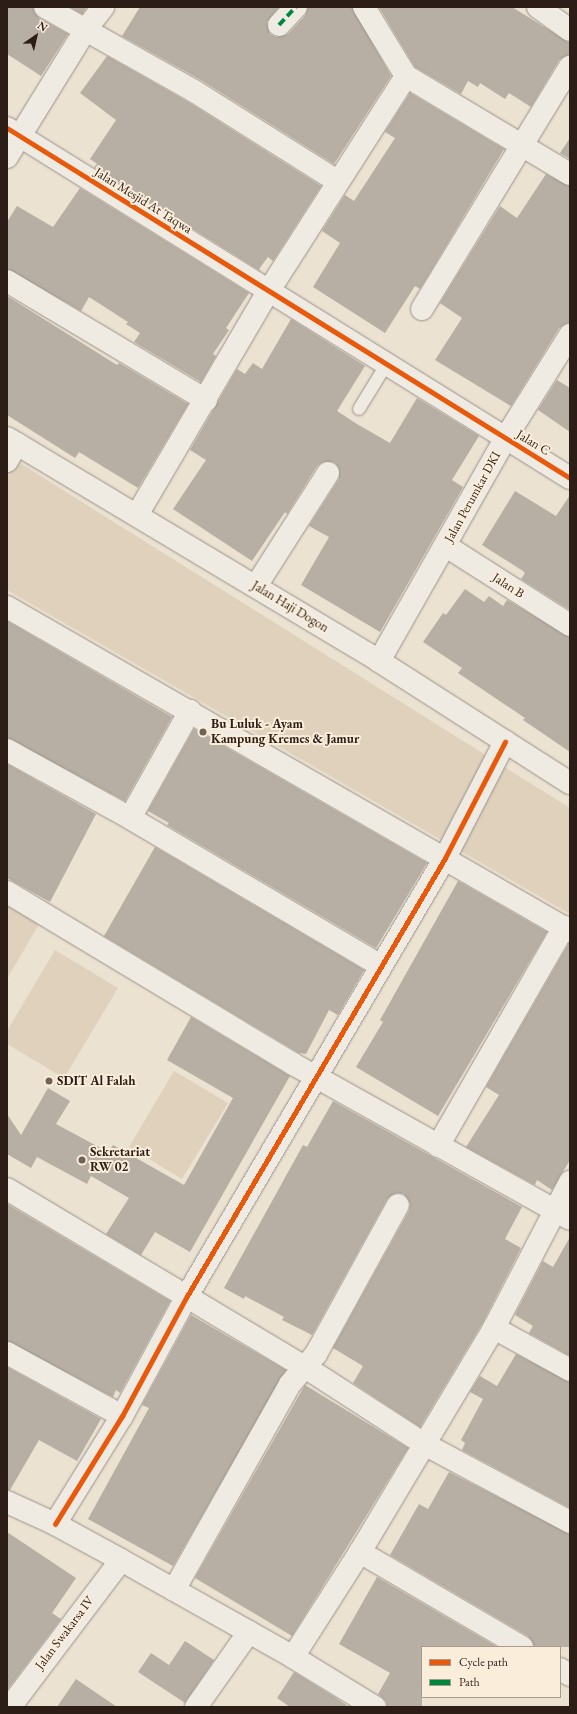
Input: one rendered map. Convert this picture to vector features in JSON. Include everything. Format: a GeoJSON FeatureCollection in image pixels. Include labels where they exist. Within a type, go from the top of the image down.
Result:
{"type":"FeatureCollection","features":[{"type":"Feature","properties":{"kind":"street"},"geometry":{"type":"LineString","coordinates":[[45,7],[194,91],[337,181]]}},
{"type":"Feature","properties":{"kind":"street"},"geometry":{"type":"LineString","coordinates":[[7,157],[14,132],[103,7]]}},
{"type":"Feature","properties":{"kind":"street"},"geometry":{"type":"LineString","coordinates":[[279,25],[296,7]]}},
{"type":"Feature","properties":{"kind":"street"},"geometry":{"type":"LineString","coordinates":[[364,7],[406,76],[570,174]]}},
{"type":"Feature","properties":{"kind":"street"},"geometry":{"type":"LineString","coordinates":[[538,7],[570,30]]}},
{"type":"Feature","properties":{"kind":"street"},"geometry":{"type":"LineString","coordinates":[[422,309],[570,67]]}},
{"type":"Feature","properties":{"kind":"street"},"geometry":{"type":"LineString","coordinates":[[137,515],[206,400],[268,292],[337,181],[406,76]]}},
{"type":"Feature","properties":{"kind":"street","name":"Jalan Mesjid At Taqwa"},"geometry":{"type":"LineString","coordinates":[[14,132],[386,365]]}},
{"type":"Feature","properties":{"kind":"street"},"geometry":{"type":"LineString","coordinates":[[7,281],[206,400]]}},
{"type":"Feature","properties":{"kind":"street","name":"Jalan Perumkar DKI"},"geometry":{"type":"LineString","coordinates":[[379,661],[446,546],[505,439],[570,335]]}},
{"type":"Feature","properties":{"kind":"street","name":"Jalan C"},"geometry":{"type":"LineString","coordinates":[[386,365],[570,478]]}},
{"type":"Feature","properties":{"kind":"street","name":"Jalan Haji Dogon"},"geometry":{"type":"LineString","coordinates":[[10,447],[137,515],[256,586],[379,661],[570,784]]}},
{"type":"Feature","properties":{"kind":"street"},"geometry":{"type":"LineString","coordinates":[[256,586],[328,473]]}},
{"type":"Feature","properties":{"kind":"street","name":"Jalan B"},"geometry":{"type":"LineString","coordinates":[[446,546],[570,626]]}},
{"type":"Feature","properties":{"kind":"street"},"geometry":{"type":"LineString","coordinates":[[7,607],[567,929],[438,1146]]}},
{"type":"Feature","properties":{"kind":"street"},"geometry":{"type":"LineString","coordinates":[[130,818],[190,711]]}},
{"type":"Feature","properties":{"kind":"street"},"geometry":{"type":"LineString","coordinates":[[54,1524],[122,1416],[187,1296],[380,965],[445,858],[505,742]]}},
{"type":"Feature","properties":{"kind":"street"},"geometry":{"type":"LineString","coordinates":[[7,750],[130,818],[380,965]]}},
{"type":"Feature","properties":{"kind":"street"},"geometry":{"type":"LineString","coordinates":[[7,892],[315,1076],[562,1215]]}},
{"type":"Feature","properties":{"kind":"street"},"geometry":{"type":"LineString","coordinates":[[293,1657],[360,1552],[562,1215],[570,1182]]}},
{"type":"Feature","properties":{"kind":"street"},"geometry":{"type":"LineString","coordinates":[[7,1189],[304,1367],[424,1444],[570,1522]]}},
{"type":"Feature","properties":{"kind":"street"},"geometry":{"type":"LineString","coordinates":[[174,1590],[290,1384],[316,1354],[398,1205]]}},
{"type":"Feature","properties":{"kind":"street"},"geometry":{"type":"LineString","coordinates":[[494,1328],[570,1370]]}},
{"type":"Feature","properties":{"kind":"street"},"geometry":{"type":"LineString","coordinates":[[7,1353],[122,1416]]}},
{"type":"Feature","properties":{"kind":"street"},"geometry":{"type":"LineString","coordinates":[[7,1502],[54,1524],[121,1560],[293,1657],[374,1707]]}},
{"type":"Feature","properties":{"kind":"street"},"geometry":{"type":"LineString","coordinates":[[360,1552],[520,1646]]}},
{"type":"Feature","properties":{"kind":"street","name":"Jalan Swakarsa IV"},"geometry":{"type":"LineString","coordinates":[[10,1707],[121,1560]]}},
{"type":"Feature","properties":{"kind":"street"},"geometry":{"type":"LineString","coordinates":[[196,1707],[249,1632]]}},
{"type":"Feature","properties":{"kind":"street"},"geometry":{"type":"LineString","coordinates":[[561,1670],[570,1675]]}},
{"type":"Feature","properties":{"kind":"lane"},"geometry":{"type":"LineString","coordinates":[[359,409],[386,365]]}},
{"type":"Feature","properties":{"kind":"shaded area"},"geometry":{"type":"Polygon","coordinates":[[[7,455],[570,808],[570,914],[7,590],[7,455]]]}},
{"type":"Feature","properties":{"kind":"shaded area"},"geometry":{"type":"Polygon","coordinates":[[[7,905],[39,924],[7,979],[7,905]]]}},
{"type":"Feature","properties":{"kind":"shaded area"},"geometry":{"type":"Polygon","coordinates":[[[55,950],[118,988],[64,1078],[7,1044],[7,1031],[55,950]]]}},
{"type":"Feature","properties":{"kind":"shaded area"},"geometry":{"type":"Polygon","coordinates":[[[174,1071],[228,1103],[182,1179],[129,1147],[174,1071]]]}},
{"type":"Feature","properties":{"kind":"building"},"geometry":{"type":"Polygon","coordinates":[[[7,7],[33,7],[39,18],[68,34],[41,76],[7,54],[7,7]]]}},
{"type":"Feature","properties":{"kind":"building"},"geometry":{"type":"Polygon","coordinates":[[[70,7],[87,7],[82,14],[70,7]]]}},
{"type":"Feature","properties":{"kind":"building"},"geometry":{"type":"Polygon","coordinates":[[[140,7],[279,7],[267,22],[270,34],[276,37],[288,34],[305,16],[308,7],[352,7],[391,76],[334,164],[201,80],[122,36],[140,7]]]}},
{"type":"Feature","properties":{"kind":"building"},"geometry":{"type":"Polygon","coordinates":[[[379,7],[512,7],[570,43],[570,54],[559,60],[531,107],[509,93],[505,99],[480,83],[478,87],[468,81],[461,94],[415,67],[379,7]]]}},
{"type":"Feature","properties":{"kind":"building"},"geometry":{"type":"Polygon","coordinates":[[[107,56],[188,102],[321,186],[273,261],[268,257],[259,269],[262,272],[94,167],[97,164],[90,159],[116,120],[80,93],[107,56]]]}},
{"type":"Feature","properties":{"kind":"building"},"geometry":{"type":"Polygon","coordinates":[[[410,93],[504,149],[420,289],[415,286],[385,333],[313,287],[340,243],[322,231],[345,195],[354,201],[395,138],[385,132],[410,93]]]}},
{"type":"Feature","properties":{"kind":"building"},"geometry":{"type":"Polygon","coordinates":[[[570,138],[570,159],[560,153],[570,138]]]}},
{"type":"Feature","properties":{"kind":"building"},"geometry":{"type":"Polygon","coordinates":[[[546,174],[570,186],[570,323],[559,328],[511,406],[435,360],[462,318],[440,303],[500,206],[517,218],[546,174]]]}},
{"type":"Feature","properties":{"kind":"building"},"geometry":{"type":"Polygon","coordinates":[[[80,188],[249,293],[226,328],[229,330],[213,354],[216,356],[201,382],[134,342],[140,333],[126,324],[128,322],[89,297],[81,311],[7,269],[7,222],[17,206],[53,227],[80,188]]]}},
{"type":"Feature","properties":{"kind":"building"},"geometry":{"type":"Polygon","coordinates":[[[7,296],[117,365],[119,363],[188,404],[138,488],[79,452],[75,458],[7,415],[7,296]]]}},
{"type":"Feature","properties":{"kind":"building"},"geometry":{"type":"Polygon","coordinates":[[[291,319],[365,366],[337,411],[357,424],[390,443],[417,398],[479,436],[452,480],[463,487],[380,632],[301,585],[329,537],[309,526],[339,479],[339,468],[334,462],[323,462],[317,466],[287,514],[285,512],[252,561],[173,509],[206,460],[190,450],[237,369],[245,374],[253,363],[262,369],[291,319]]]}},
{"type":"Feature","properties":{"kind":"building"},"geometry":{"type":"Polygon","coordinates":[[[557,380],[570,388],[570,432],[538,410],[557,380]]]}},
{"type":"Feature","properties":{"kind":"building"},"geometry":{"type":"Polygon","coordinates":[[[515,491],[556,516],[570,495],[570,610],[521,579],[525,573],[523,571],[482,545],[515,491]]]}},
{"type":"Feature","properties":{"kind":"building"},"geometry":{"type":"Polygon","coordinates":[[[465,589],[484,602],[489,596],[503,606],[507,600],[570,637],[570,752],[523,720],[525,718],[458,673],[462,668],[423,642],[443,613],[446,615],[465,589]]]}},
{"type":"Feature","properties":{"kind":"building"},"geometry":{"type":"Polygon","coordinates":[[[7,621],[172,717],[125,801],[7,738],[7,621]]]}},
{"type":"Feature","properties":{"kind":"building"},"geometry":{"type":"Polygon","coordinates":[[[194,729],[427,863],[376,948],[167,825],[169,823],[148,811],[194,729]]]}},
{"type":"Feature","properties":{"kind":"building"},"geometry":{"type":"Polygon","coordinates":[[[7,764],[96,814],[50,902],[7,878],[7,764]]]}},
{"type":"Feature","properties":{"kind":"building"},"geometry":{"type":"Polygon","coordinates":[[[155,847],[364,970],[338,1015],[329,1010],[306,1054],[299,1053],[104,936],[155,847]]]}},
{"type":"Feature","properties":{"kind":"building"},"geometry":{"type":"Polygon","coordinates":[[[458,881],[547,932],[438,1116],[356,1067],[383,1022],[380,1020],[458,881]]]}},
{"type":"Feature","properties":{"kind":"building"},"geometry":{"type":"Polygon","coordinates":[[[569,943],[570,1160],[552,1190],[537,1180],[535,1185],[466,1147],[499,1095],[486,1087],[569,943]]]}},
{"type":"Feature","properties":{"kind":"building"},"geometry":{"type":"Polygon","coordinates":[[[191,1017],[290,1076],[190,1252],[155,1232],[141,1255],[106,1234],[129,1198],[91,1176],[87,1184],[37,1157],[31,1168],[7,1154],[7,1114],[21,1135],[48,1088],[70,1101],[56,1124],[108,1152],[113,1145],[184,1185],[233,1098],[167,1060],[191,1017]]]}},
{"type":"Feature","properties":{"kind":"building"},"geometry":{"type":"Polygon","coordinates":[[[333,1101],[522,1207],[505,1239],[521,1248],[483,1322],[420,1427],[353,1383],[363,1366],[333,1348],[409,1211],[410,1204],[404,1194],[397,1193],[387,1199],[312,1335],[282,1320],[284,1317],[245,1296],[244,1299],[224,1288],[303,1145],[307,1147],[333,1101]]]}},
{"type":"Feature","properties":{"kind":"building"},"geometry":{"type":"Polygon","coordinates":[[[7,1204],[170,1301],[120,1393],[116,1390],[113,1397],[7,1341],[7,1204]]]}},
{"type":"Feature","properties":{"kind":"building"},"geometry":{"type":"Polygon","coordinates":[[[570,1237],[570,1356],[529,1333],[533,1326],[515,1315],[543,1261],[553,1267],[570,1237]]]}},
{"type":"Feature","properties":{"kind":"building"},"geometry":{"type":"Polygon","coordinates":[[[191,1315],[286,1370],[173,1566],[88,1519],[149,1408],[142,1405],[191,1315]]]}},
{"type":"Feature","properties":{"kind":"building"},"geometry":{"type":"Polygon","coordinates":[[[516,1354],[570,1382],[570,1508],[462,1450],[465,1443],[461,1440],[483,1399],[470,1392],[480,1376],[497,1386],[516,1354]]]}},
{"type":"Feature","properties":{"kind":"building"},"geometry":{"type":"Polygon","coordinates":[[[7,1367],[101,1419],[77,1461],[39,1440],[10,1490],[7,1490],[7,1367]]]}},
{"type":"Feature","properties":{"kind":"building"},"geometry":{"type":"Polygon","coordinates":[[[305,1385],[408,1448],[292,1636],[195,1578],[305,1385]]]}},
{"type":"Feature","properties":{"kind":"building"},"geometry":{"type":"Polygon","coordinates":[[[449,1472],[570,1534],[570,1647],[533,1646],[528,1636],[390,1555],[419,1504],[428,1509],[449,1472]]]}},
{"type":"Feature","properties":{"kind":"building"},"geometry":{"type":"Polygon","coordinates":[[[7,1532],[76,1578],[52,1613],[61,1619],[7,1690],[7,1532]]]}},
{"type":"Feature","properties":{"kind":"building"},"geometry":{"type":"Polygon","coordinates":[[[377,1577],[495,1646],[421,1646],[422,1707],[387,1707],[386,1701],[378,1694],[390,1673],[339,1644],[377,1577]]]}},
{"type":"Feature","properties":{"kind":"building"},"geometry":{"type":"Polygon","coordinates":[[[185,1641],[214,1660],[185,1703],[138,1672],[151,1653],[169,1665],[185,1641]]]}},
{"type":"Feature","properties":{"kind":"building"},"geometry":{"type":"Polygon","coordinates":[[[294,1672],[349,1707],[290,1707],[277,1698],[294,1672]]]}},
{"type":"Feature","properties":{"kind":"building"},"geometry":{"type":"Polygon","coordinates":[[[76,1679],[117,1707],[57,1707],[76,1679]]]}},
{"type":"Feature","properties":{"kind":"marked path"},"geometry":{"type":"LineString","coordinates":[[279,25],[296,7]]}},
{"type":"Feature","properties":{"kind":"cycle path"},"geometry":{"type":"LineString","coordinates":[[7,128],[570,478]]}},
{"type":"Feature","properties":{"kind":"cycle path"},"geometry":{"type":"LineString","coordinates":[[55,1524],[122,1416],[187,1296],[445,858],[505,742]]}},
{"type":"Feature","properties":{"kind":"place","name":"Bu Luluk - Ayam Kampung Kremes & Jamur"},"geometry":{"type":"Point","coordinates":[203,732]}},
{"type":"Feature","properties":{"kind":"place","name":"SDIT Al Falah"},"geometry":{"type":"Point","coordinates":[49,1081]}},
{"type":"Feature","properties":{"kind":"place","name":"Sekretariat RW 02"},"geometry":{"type":"Point","coordinates":[82,1160]}}]}
